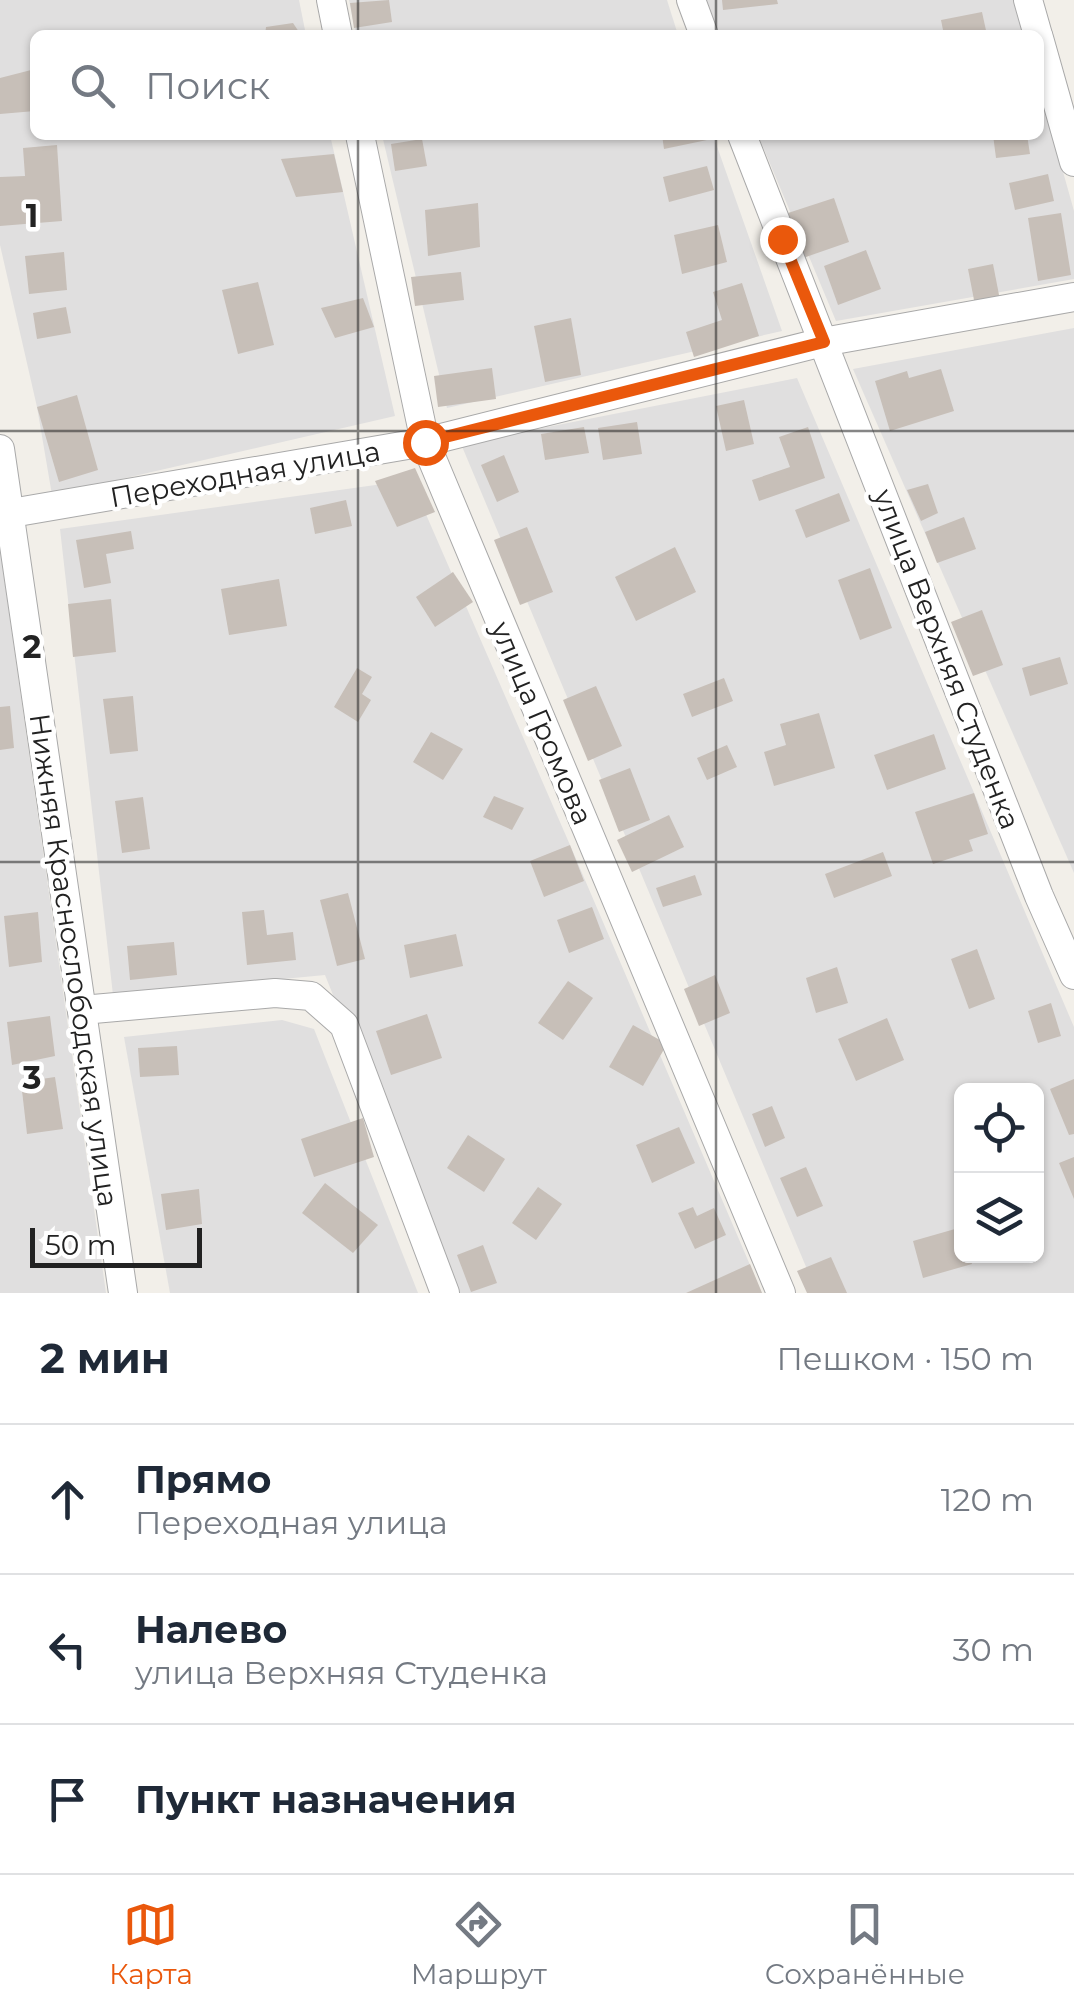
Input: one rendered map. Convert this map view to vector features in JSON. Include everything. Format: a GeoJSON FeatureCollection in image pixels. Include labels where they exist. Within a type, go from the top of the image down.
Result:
{"type":"FeatureCollection","features":[{"type":"Feature","properties":{"kind":"street"},"geometry":{"type":"LineString","coordinates":[[331,0],[337,30]]}},
{"type":"Feature","properties":{"kind":"street"},"geometry":{"type":"LineString","coordinates":[[691,0],[702,30]]}},
{"type":"Feature","properties":{"kind":"street"},"geometry":{"type":"LineString","coordinates":[[1028,0],[1037,30]]}},
{"type":"Feature","properties":{"kind":"street"},"geometry":{"type":"LineString","coordinates":[[1044,54],[1074,162]]}},
{"type":"Feature","properties":{"kind":"street","name":"улица Громова"},"geometry":{"type":"LineString","coordinates":[[361,140],[425,442],[781,1293]]}},
{"type":"Feature","properties":{"kind":"street","name":"улица Верхняя Cтуденка"},"geometry":{"type":"LineString","coordinates":[[744,140],[1074,975]]}},
{"type":"Feature","properties":{"kind":"street","name":"Переходная улица"},"geometry":{"type":"LineString","coordinates":[[4,515],[425,442],[824,342],[1074,297]]}},
{"type":"Feature","properties":{"kind":"street","name":"Нижняя Краснослободская улица"},"geometry":{"type":"LineString","coordinates":[[0,450],[4,515],[123,1293]]}},
{"type":"Feature","properties":{"kind":"street"},"geometry":{"type":"LineString","coordinates":[[82,1010],[275,993],[312,996],[344,1025],[445,1293]]}},
{"type":"Feature","properties":{"kind":"shaded area"},"geometry":{"type":"Polygon","coordinates":[[[0,0],[299,0],[305,30],[30,30],[30,140],[331,140],[395,416],[52,495],[37,407],[0,245],[0,0]]]}},
{"type":"Feature","properties":{"kind":"shaded area"},"geometry":{"type":"Polygon","coordinates":[[[349,0],[667,0],[676,30],[355,30],[349,0]]]}},
{"type":"Feature","properties":{"kind":"shaded area"},"geometry":{"type":"Polygon","coordinates":[[[704,0],[1015,0],[1024,30],[714,30],[704,0]]]}},
{"type":"Feature","properties":{"kind":"shaded area"},"geometry":{"type":"Polygon","coordinates":[[[1044,104],[1074,211],[1074,279],[836,321],[760,140],[1044,140],[1044,104]]]}},
{"type":"Feature","properties":{"kind":"shaded area"},"geometry":{"type":"Polygon","coordinates":[[[383,140],[715,140],[782,331],[447,408],[383,140]]]}},
{"type":"Feature","properties":{"kind":"shaded area"},"geometry":{"type":"Polygon","coordinates":[[[1074,328],[1074,873],[853,369],[1074,328]]]}},
{"type":"Feature","properties":{"kind":"shaded area"},"geometry":{"type":"Polygon","coordinates":[[[797,378],[1074,1027],[1074,1293],[817,1293],[461,444],[797,378]]]}},
{"type":"Feature","properties":{"kind":"shaded area"},"geometry":{"type":"Polygon","coordinates":[[[411,480],[762,1293],[453,1293],[325,975],[113,995],[60,529],[411,480]]]}},
{"type":"Feature","properties":{"kind":"shaded area"},"geometry":{"type":"Polygon","coordinates":[[[0,550],[106,1293],[0,1293],[0,550]]]}},
{"type":"Feature","properties":{"kind":"shaded area"},"geometry":{"type":"Polygon","coordinates":[[[282,1020],[314,1029],[418,1293],[170,1293],[124,1037],[282,1020]]]}},
{"type":"Feature","properties":{"kind":"building"},"geometry":{"type":"Polygon","coordinates":[[[389,0],[392,22],[354,28],[350,3],[389,0]]]}},
{"type":"Feature","properties":{"kind":"building"},"geometry":{"type":"Polygon","coordinates":[[[722,0],[777,0],[778,4],[723,10],[722,0]]]}},
{"type":"Feature","properties":{"kind":"building"},"geometry":{"type":"Polygon","coordinates":[[[982,12],[986,30],[943,30],[941,20],[982,12]]]}},
{"type":"Feature","properties":{"kind":"building"},"geometry":{"type":"Polygon","coordinates":[[[293,23],[298,30],[266,30],[293,23]]]}},
{"type":"Feature","properties":{"kind":"building"},"geometry":{"type":"Polygon","coordinates":[[[30,70],[30,111],[0,114],[0,78],[30,70]]]}},
{"type":"Feature","properties":{"kind":"building"},"geometry":{"type":"Polygon","coordinates":[[[422,140],[427,166],[395,171],[391,144],[422,140]]]}},
{"type":"Feature","properties":{"kind":"building"},"geometry":{"type":"Polygon","coordinates":[[[663,140],[707,140],[664,149],[663,140]]]}},
{"type":"Feature","properties":{"kind":"building"},"geometry":{"type":"Polygon","coordinates":[[[994,140],[1028,140],[1030,154],[996,158],[994,140]]]}},
{"type":"Feature","properties":{"kind":"building"},"geometry":{"type":"Polygon","coordinates":[[[57,145],[62,221],[0,226],[0,177],[25,176],[23,148],[57,145]]]}},
{"type":"Feature","properties":{"kind":"building"},"geometry":{"type":"Polygon","coordinates":[[[334,154],[343,192],[296,197],[281,159],[334,154]]]}},
{"type":"Feature","properties":{"kind":"building"},"geometry":{"type":"Polygon","coordinates":[[[707,166],[714,190],[669,202],[663,177],[707,166]]]}},
{"type":"Feature","properties":{"kind":"building"},"geometry":{"type":"Polygon","coordinates":[[[1048,174],[1054,201],[1015,210],[1009,183],[1048,174]]]}},
{"type":"Feature","properties":{"kind":"building"},"geometry":{"type":"Polygon","coordinates":[[[834,198],[849,242],[803,258],[788,213],[834,198]]]}},
{"type":"Feature","properties":{"kind":"building"},"geometry":{"type":"Polygon","coordinates":[[[478,203],[480,247],[428,256],[425,210],[478,203]]]}},
{"type":"Feature","properties":{"kind":"building"},"geometry":{"type":"Polygon","coordinates":[[[1061,213],[1071,275],[1038,281],[1028,218],[1061,213]]]}},
{"type":"Feature","properties":{"kind":"building"},"geometry":{"type":"Polygon","coordinates":[[[718,225],[727,262],[682,274],[674,235],[718,225]]]}},
{"type":"Feature","properties":{"kind":"building"},"geometry":{"type":"Polygon","coordinates":[[[866,250],[881,289],[838,305],[824,266],[866,250]]]}},
{"type":"Feature","properties":{"kind":"building"},"geometry":{"type":"Polygon","coordinates":[[[64,252],[67,290],[29,294],[25,256],[64,252]]]}},
{"type":"Feature","properties":{"kind":"building"},"geometry":{"type":"Polygon","coordinates":[[[993,264],[1000,300],[975,305],[968,269],[993,264]]]}},
{"type":"Feature","properties":{"kind":"building"},"geometry":{"type":"Polygon","coordinates":[[[461,272],[464,300],[415,306],[411,277],[461,272]]]}},
{"type":"Feature","properties":{"kind":"building"},"geometry":{"type":"Polygon","coordinates":[[[258,282],[274,345],[238,354],[222,290],[258,282]]]}},
{"type":"Feature","properties":{"kind":"building"},"geometry":{"type":"Polygon","coordinates":[[[742,283],[759,336],[694,357],[686,332],[722,320],[713,292],[742,283]]]}},
{"type":"Feature","properties":{"kind":"building"},"geometry":{"type":"Polygon","coordinates":[[[363,298],[374,327],[335,338],[321,308],[363,298]]]}},
{"type":"Feature","properties":{"kind":"building"},"geometry":{"type":"Polygon","coordinates":[[[66,307],[71,333],[37,339],[33,313],[66,307]]]}},
{"type":"Feature","properties":{"kind":"building"},"geometry":{"type":"Polygon","coordinates":[[[571,318],[581,375],[545,382],[534,326],[571,318]]]}},
{"type":"Feature","properties":{"kind":"building"},"geometry":{"type":"Polygon","coordinates":[[[492,368],[496,399],[438,407],[434,376],[492,368]]]}},
{"type":"Feature","properties":{"kind":"building"},"geometry":{"type":"Polygon","coordinates":[[[941,369],[954,411],[890,431],[875,381],[907,371],[909,378],[941,369]]]}},
{"type":"Feature","properties":{"kind":"building"},"geometry":{"type":"Polygon","coordinates":[[[77,395],[98,470],[59,482],[37,407],[77,395]]]}},
{"type":"Feature","properties":{"kind":"building"},"geometry":{"type":"Polygon","coordinates":[[[744,400],[754,444],[726,451],[716,406],[744,400]]]}},
{"type":"Feature","properties":{"kind":"building"},"geometry":{"type":"Polygon","coordinates":[[[637,422],[642,454],[603,460],[598,428],[637,422]]]}},
{"type":"Feature","properties":{"kind":"building"},"geometry":{"type":"Polygon","coordinates":[[[584,427],[589,453],[545,460],[541,434],[584,427]]]}},
{"type":"Feature","properties":{"kind":"building"},"geometry":{"type":"Polygon","coordinates":[[[808,427],[825,478],[759,501],[752,480],[790,467],[779,437],[808,427]]]}},
{"type":"Feature","properties":{"kind":"building"},"geometry":{"type":"Polygon","coordinates":[[[504,455],[519,492],[497,502],[481,465],[504,455]]]}},
{"type":"Feature","properties":{"kind":"building"},"geometry":{"type":"Polygon","coordinates":[[[415,468],[435,512],[397,527],[375,481],[415,468]]]}},
{"type":"Feature","properties":{"kind":"building"},"geometry":{"type":"Polygon","coordinates":[[[928,484],[938,513],[921,521],[907,490],[928,484]]]}},
{"type":"Feature","properties":{"kind":"building"},"geometry":{"type":"Polygon","coordinates":[[[839,493],[850,521],[806,538],[795,510],[839,493]]]}},
{"type":"Feature","properties":{"kind":"building"},"geometry":{"type":"Polygon","coordinates":[[[346,500],[352,526],[315,534],[310,508],[346,500]]]}},
{"type":"Feature","properties":{"kind":"building"},"geometry":{"type":"Polygon","coordinates":[[[964,517],[976,549],[937,563],[925,532],[964,517]]]}},
{"type":"Feature","properties":{"kind":"building"},"geometry":{"type":"Polygon","coordinates":[[[527,527],[553,592],[520,605],[494,540],[527,527]]]}},
{"type":"Feature","properties":{"kind":"building"},"geometry":{"type":"Polygon","coordinates":[[[131,531],[134,549],[106,554],[111,583],[84,588],[76,540],[131,531]]]}},
{"type":"Feature","properties":{"kind":"building"},"geometry":{"type":"Polygon","coordinates":[[[675,547],[696,592],[636,621],[615,577],[675,547]]]}},
{"type":"Feature","properties":{"kind":"building"},"geometry":{"type":"Polygon","coordinates":[[[870,568],[892,628],[860,640],[838,580],[870,568]]]}},
{"type":"Feature","properties":{"kind":"building"},"geometry":{"type":"Polygon","coordinates":[[[453,572],[473,602],[435,627],[416,597],[453,572]]]}},
{"type":"Feature","properties":{"kind":"building"},"geometry":{"type":"Polygon","coordinates":[[[279,579],[287,626],[229,635],[221,589],[279,579]]]}},
{"type":"Feature","properties":{"kind":"building"},"geometry":{"type":"Polygon","coordinates":[[[111,599],[116,652],[73,657],[68,604],[111,599]]]}},
{"type":"Feature","properties":{"kind":"building"},"geometry":{"type":"Polygon","coordinates":[[[982,610],[1003,665],[973,676],[951,622],[982,610]]]}},
{"type":"Feature","properties":{"kind":"building"},"geometry":{"type":"Polygon","coordinates":[[[1060,657],[1068,684],[1030,696],[1022,668],[1060,657]]]}},
{"type":"Feature","properties":{"kind":"building"},"geometry":{"type":"Polygon","coordinates":[[[357,668],[372,677],[362,694],[371,700],[358,722],[334,707],[357,668]]]}},
{"type":"Feature","properties":{"kind":"building"},"geometry":{"type":"Polygon","coordinates":[[[724,678],[733,701],[692,717],[683,694],[724,678]]]}},
{"type":"Feature","properties":{"kind":"building"},"geometry":{"type":"Polygon","coordinates":[[[596,686],[622,746],[588,761],[563,700],[596,686]]]}},
{"type":"Feature","properties":{"kind":"building"},"geometry":{"type":"Polygon","coordinates":[[[133,696],[138,751],[110,754],[103,699],[133,696]]]}},
{"type":"Feature","properties":{"kind":"building"},"geometry":{"type":"Polygon","coordinates":[[[10,706],[14,748],[0,750],[0,707],[10,706]]]}},
{"type":"Feature","properties":{"kind":"building"},"geometry":{"type":"Polygon","coordinates":[[[819,713],[835,768],[774,786],[764,752],[786,745],[780,724],[819,713]]]}},
{"type":"Feature","properties":{"kind":"building"},"geometry":{"type":"Polygon","coordinates":[[[431,732],[463,749],[443,780],[413,762],[431,732]]]}},
{"type":"Feature","properties":{"kind":"building"},"geometry":{"type":"Polygon","coordinates":[[[934,734],[946,769],[887,790],[874,755],[934,734]]]}},
{"type":"Feature","properties":{"kind":"building"},"geometry":{"type":"Polygon","coordinates":[[[727,745],[737,767],[707,780],[697,758],[727,745]]]}},
{"type":"Feature","properties":{"kind":"building"},"geometry":{"type":"Polygon","coordinates":[[[630,768],[650,820],[619,832],[599,780],[630,768]]]}},
{"type":"Feature","properties":{"kind":"building"},"geometry":{"type":"Polygon","coordinates":[[[974,793],[988,834],[969,840],[973,851],[933,864],[915,812],[974,793]]]}},
{"type":"Feature","properties":{"kind":"building"},"geometry":{"type":"Polygon","coordinates":[[[494,796],[524,808],[512,830],[483,817],[494,796]]]}},
{"type":"Feature","properties":{"kind":"building"},"geometry":{"type":"Polygon","coordinates":[[[143,797],[150,849],[122,853],[115,801],[143,797]]]}},
{"type":"Feature","properties":{"kind":"building"},"geometry":{"type":"Polygon","coordinates":[[[669,815],[684,847],[632,872],[617,840],[669,815]]]}},
{"type":"Feature","properties":{"kind":"building"},"geometry":{"type":"Polygon","coordinates":[[[570,845],[584,881],[544,897],[530,861],[570,845]]]}},
{"type":"Feature","properties":{"kind":"building"},"geometry":{"type":"Polygon","coordinates":[[[883,852],[892,876],[834,898],[825,874],[883,852]]]}},
{"type":"Feature","properties":{"kind":"building"},"geometry":{"type":"Polygon","coordinates":[[[695,875],[702,895],[663,907],[656,888],[695,875]]]}},
{"type":"Feature","properties":{"kind":"building"},"geometry":{"type":"Polygon","coordinates":[[[348,893],[365,959],[337,966],[320,900],[348,893]]]}},
{"type":"Feature","properties":{"kind":"building"},"geometry":{"type":"Polygon","coordinates":[[[592,907],[604,939],[569,953],[557,920],[592,907]]]}},
{"type":"Feature","properties":{"kind":"building"},"geometry":{"type":"Polygon","coordinates":[[[264,910],[267,935],[293,932],[296,960],[247,965],[242,912],[264,910]]]}},
{"type":"Feature","properties":{"kind":"building"},"geometry":{"type":"Polygon","coordinates":[[[38,912],[42,962],[9,967],[4,916],[38,912]]]}},
{"type":"Feature","properties":{"kind":"building"},"geometry":{"type":"Polygon","coordinates":[[[456,934],[463,966],[410,978],[404,945],[456,934]]]}},
{"type":"Feature","properties":{"kind":"building"},"geometry":{"type":"Polygon","coordinates":[[[174,942],[177,975],[130,980],[127,946],[174,942]]]}},
{"type":"Feature","properties":{"kind":"building"},"geometry":{"type":"Polygon","coordinates":[[[977,949],[995,999],[969,1009],[951,959],[977,949]]]}},
{"type":"Feature","properties":{"kind":"building"},"geometry":{"type":"Polygon","coordinates":[[[837,967],[848,1003],[816,1013],[806,978],[837,967]]]}},
{"type":"Feature","properties":{"kind":"building"},"geometry":{"type":"Polygon","coordinates":[[[715,975],[730,1013],[699,1026],[684,989],[715,975]]]}},
{"type":"Feature","properties":{"kind":"building"},"geometry":{"type":"Polygon","coordinates":[[[568,981],[593,998],[563,1040],[538,1023],[568,981]]]}},
{"type":"Feature","properties":{"kind":"building"},"geometry":{"type":"Polygon","coordinates":[[[1051,1003],[1061,1036],[1038,1043],[1028,1011],[1051,1003]]]}},
{"type":"Feature","properties":{"kind":"building"},"geometry":{"type":"Polygon","coordinates":[[[427,1014],[442,1058],[391,1075],[376,1031],[427,1014]]]}},
{"type":"Feature","properties":{"kind":"building"},"geometry":{"type":"Polygon","coordinates":[[[50,1016],[55,1056],[12,1065],[7,1022],[50,1016]]]}},
{"type":"Feature","properties":{"kind":"building"},"geometry":{"type":"Polygon","coordinates":[[[887,1018],[904,1060],[856,1081],[838,1039],[887,1018]]]}},
{"type":"Feature","properties":{"kind":"building"},"geometry":{"type":"Polygon","coordinates":[[[633,1025],[667,1044],[643,1086],[609,1067],[633,1025]]]}},
{"type":"Feature","properties":{"kind":"building"},"geometry":{"type":"Polygon","coordinates":[[[177,1046],[179,1075],[140,1077],[138,1048],[177,1046]]]}},
{"type":"Feature","properties":{"kind":"building"},"geometry":{"type":"Polygon","coordinates":[[[55,1077],[63,1129],[27,1134],[21,1082],[55,1077]]]}},
{"type":"Feature","properties":{"kind":"building"},"geometry":{"type":"Polygon","coordinates":[[[1074,1079],[1074,1134],[1069,1135],[1050,1089],[1074,1079]]]}},
{"type":"Feature","properties":{"kind":"building"},"geometry":{"type":"Polygon","coordinates":[[[772,1106],[785,1138],[765,1147],[752,1114],[772,1106]]]}},
{"type":"Feature","properties":{"kind":"building"},"geometry":{"type":"Polygon","coordinates":[[[363,1118],[374,1157],[314,1177],[301,1139],[363,1118]]]}},
{"type":"Feature","properties":{"kind":"building"},"geometry":{"type":"Polygon","coordinates":[[[679,1127],[695,1163],[652,1183],[636,1145],[679,1127]]]}},
{"type":"Feature","properties":{"kind":"building"},"geometry":{"type":"Polygon","coordinates":[[[468,1135],[505,1159],[484,1192],[447,1168],[468,1135]]]}},
{"type":"Feature","properties":{"kind":"building"},"geometry":{"type":"Polygon","coordinates":[[[1074,1157],[1074,1199],[1059,1163],[1074,1157]]]}},
{"type":"Feature","properties":{"kind":"building"},"geometry":{"type":"Polygon","coordinates":[[[806,1167],[823,1206],[797,1217],[780,1178],[806,1167]]]}},
{"type":"Feature","properties":{"kind":"building"},"geometry":{"type":"Polygon","coordinates":[[[325,1183],[378,1225],[353,1253],[302,1213],[325,1183]]]}},
{"type":"Feature","properties":{"kind":"building"},"geometry":{"type":"Polygon","coordinates":[[[538,1187],[562,1204],[536,1240],[512,1223],[538,1187]]]}},
{"type":"Feature","properties":{"kind":"building"},"geometry":{"type":"Polygon","coordinates":[[[199,1189],[202,1224],[166,1230],[161,1194],[199,1189]]]}},
{"type":"Feature","properties":{"kind":"building"},"geometry":{"type":"Polygon","coordinates":[[[693,1207],[697,1216],[714,1208],[726,1235],[695,1249],[678,1213],[693,1207]]]}},
{"type":"Feature","properties":{"kind":"building"},"geometry":{"type":"Polygon","coordinates":[[[954,1229],[954,1263],[972,1264],[923,1278],[913,1241],[954,1229]]]}},
{"type":"Feature","properties":{"kind":"building"},"geometry":{"type":"Polygon","coordinates":[[[483,1245],[497,1283],[471,1292],[457,1255],[483,1245]]]}},
{"type":"Feature","properties":{"kind":"building"},"geometry":{"type":"Polygon","coordinates":[[[831,1257],[847,1293],[807,1293],[797,1271],[831,1257]]]}},
{"type":"Feature","properties":{"kind":"building"},"geometry":{"type":"Polygon","coordinates":[[[750,1264],[762,1293],[686,1293],[750,1264]]]}},
{"type":"Feature","properties":{"kind":"route"},"geometry":{"type":"LineString","coordinates":[[425,442],[824,342],[782,239]]}}]}
